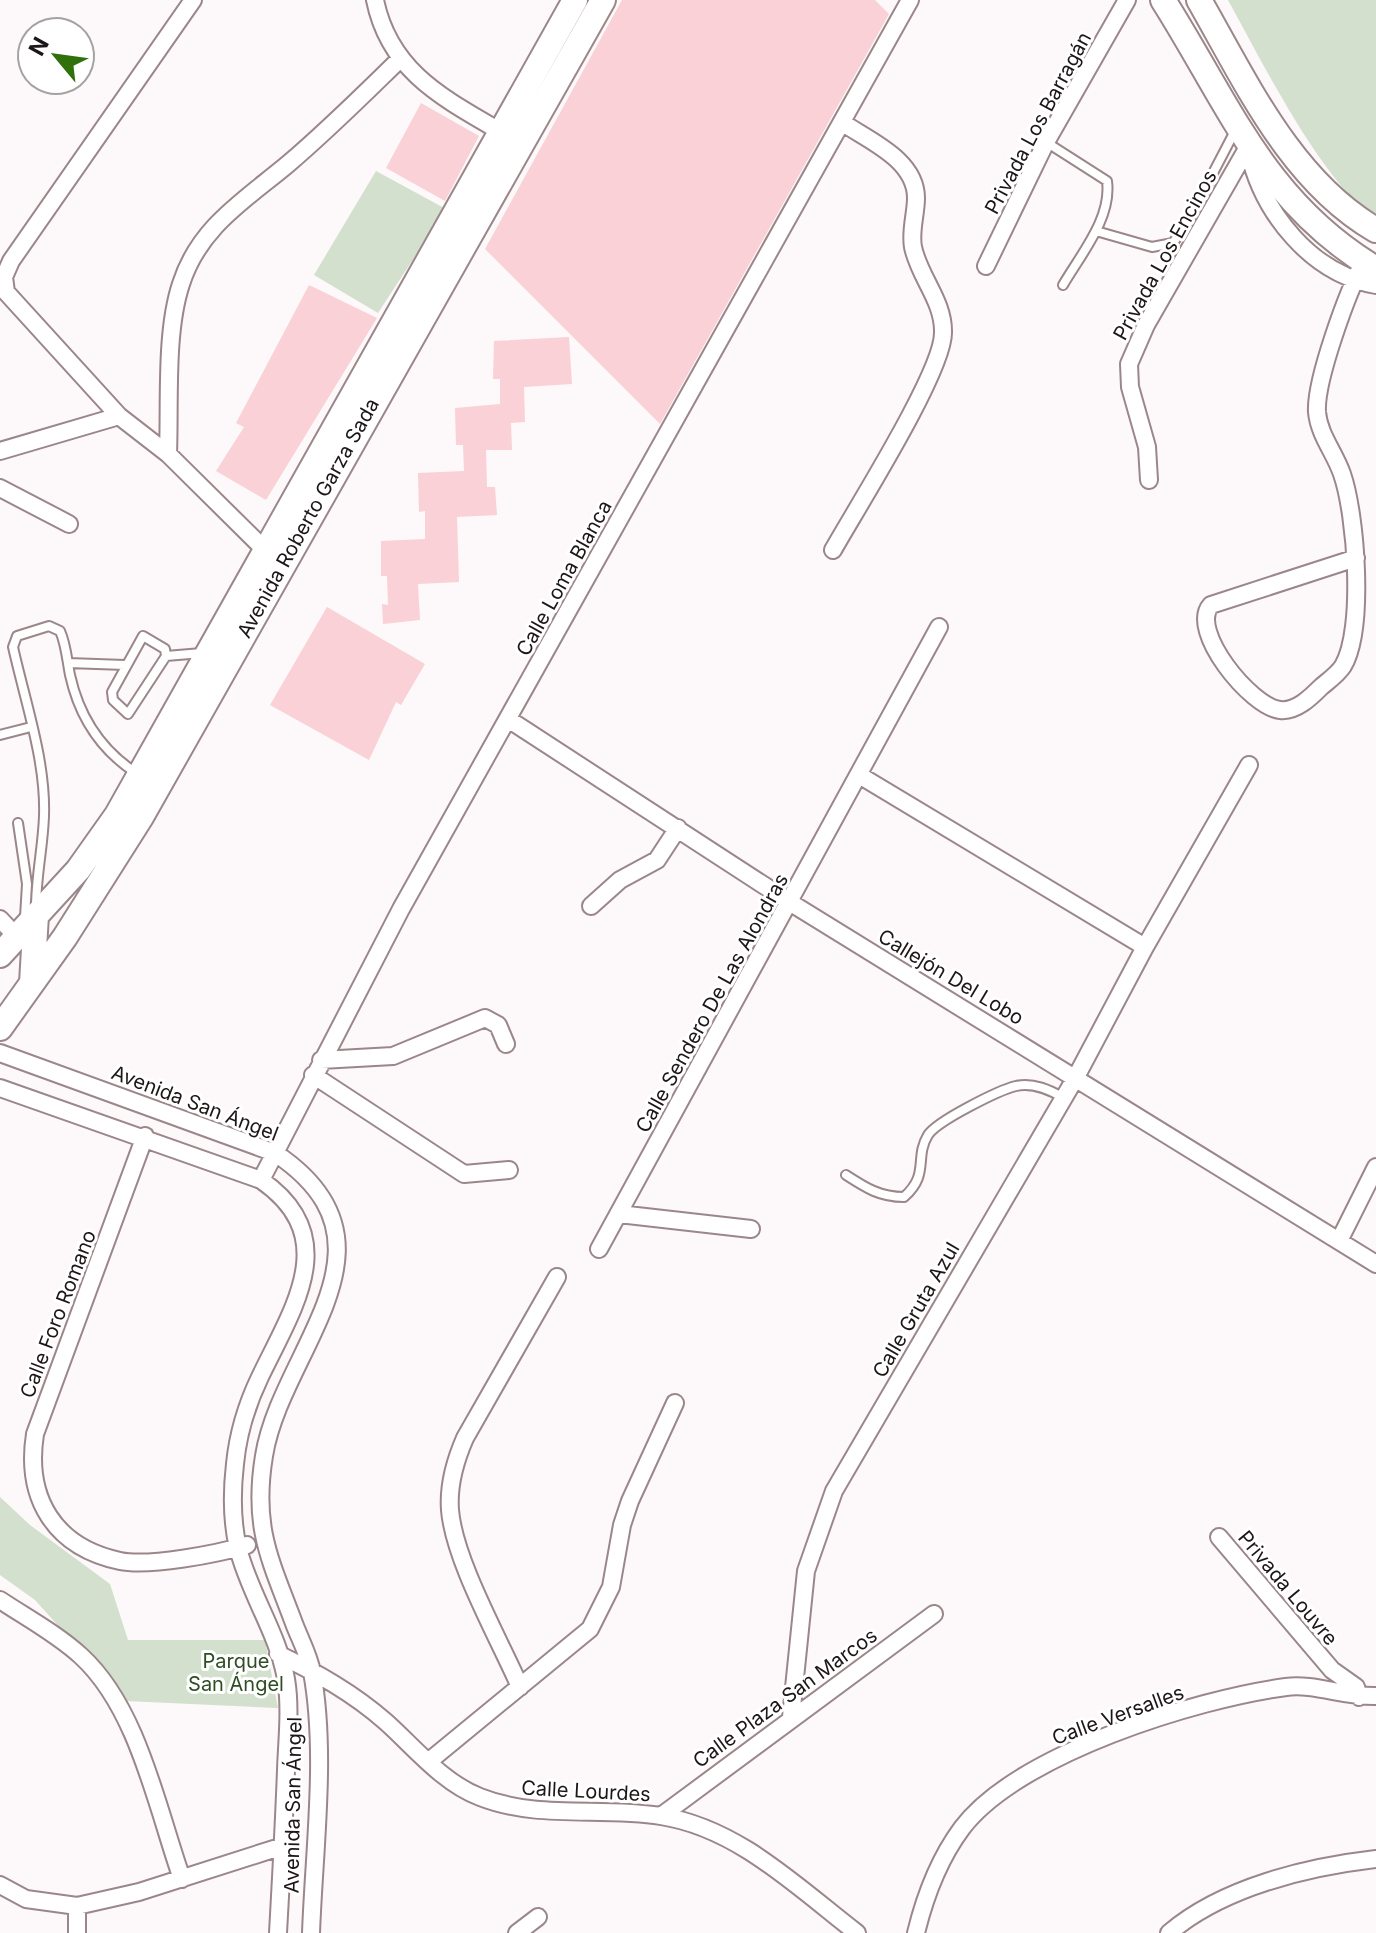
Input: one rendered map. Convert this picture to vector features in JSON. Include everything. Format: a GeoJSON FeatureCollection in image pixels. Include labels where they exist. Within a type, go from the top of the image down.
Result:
{"type":"FeatureCollection","features":[{"type":"Feature","properties":{"kind":"street"},"geometry":{"type":"LineString","coordinates":[[193,0],[11,261],[4,277],[6,292],[119,416],[168,454],[266,551]]}},
{"type":"Feature","properties":{"kind":"street"},"geometry":{"type":"LineString","coordinates":[[375,0],[386,41],[399,60],[435,89],[512,139]]}},
{"type":"Feature","properties":{"kind":"street","name":"Avenida Roberto Garza Sada"},"geometry":{"type":"LineString","coordinates":[[0,1028],[141,817],[204,705],[404,347],[512,139],[575,0]]}},
{"type":"Feature","properties":{"kind":"street","name":"Avenida Roberto Garza Sada"},"geometry":{"type":"LineString","coordinates":[[0,955],[19,925],[99,843],[266,551],[512,139],[603,0]]}},
{"type":"Feature","properties":{"kind":"street","name":"Calle Loma Blanca"},"geometry":{"type":"LineString","coordinates":[[261,1180],[317,1068],[508,719],[910,0]]}},
{"type":"Feature","properties":{"kind":"street","name":"Privada Los Barragán"},"geometry":{"type":"LineString","coordinates":[[986,266],[1046,142],[1127,0]]}},
{"type":"Feature","properties":{"kind":"street"},"geometry":{"type":"LineString","coordinates":[[1163,0],[1242,137],[1288,196],[1376,285]]}},
{"type":"Feature","properties":{"kind":"street"},"geometry":{"type":"LineString","coordinates":[[1205,4],[1288,146],[1330,194],[1376,230]]}},
{"type":"Feature","properties":{"kind":"street"},"geometry":{"type":"LineString","coordinates":[[168,454],[175,317],[179,287],[189,262],[224,213],[286,165],[399,60]]}},
{"type":"Feature","properties":{"kind":"street"},"geometry":{"type":"LineString","coordinates":[[833,550],[929,378],[944,335],[942,317],[912,244],[916,193],[911,175],[893,155],[843,123]]}},
{"type":"Feature","properties":{"kind":"street","name":"Privada Los Encinos"},"geometry":{"type":"LineString","coordinates":[[1149,480],[1147,447],[1130,387],[1129,364],[1242,137]]}},
{"type":"Feature","properties":{"kind":"street"},"geometry":{"type":"LineString","coordinates":[[1356,558],[1211,605],[1205,611],[1204,621],[1215,649],[1258,700],[1278,710],[1293,709],[1342,668],[1349,651],[1356,558],[1350,503],[1342,472],[1322,433],[1317,399],[1364,271]]}},
{"type":"Feature","properties":{"kind":"street"},"geometry":{"type":"LineString","coordinates":[[0,451],[119,416]]}},
{"type":"Feature","properties":{"kind":"street"},"geometry":{"type":"LineString","coordinates":[[0,488],[69,524]]}},
{"type":"Feature","properties":{"kind":"street","name":"Calle Sendero De Las Alondras"},"geometry":{"type":"LineString","coordinates":[[599,1249],[791,903],[939,627]]}},
{"type":"Feature","properties":{"kind":"street"},"geometry":{"type":"LineString","coordinates":[[109,866],[115,836],[140,796],[140,776],[157,764],[187,714],[204,705]]}},
{"type":"Feature","properties":{"kind":"street","name":"Callejón Del Lobo"},"geometry":{"type":"LineString","coordinates":[[508,719],[791,903],[1376,1264]]}},
{"type":"Feature","properties":{"kind":"street","name":"Calle Gruta Azul"},"geometry":{"type":"LineString","coordinates":[[791,1717],[806,1571],[834,1491],[1064,1098],[1145,947],[1249,765]]}},
{"type":"Feature","properties":{"kind":"street"},"geometry":{"type":"LineString","coordinates":[[859,775],[1145,947]]}},
{"type":"Feature","properties":{"kind":"street"},"geometry":{"type":"LineString","coordinates":[[591,906],[620,880],[657,860],[678,828]]}},
{"type":"Feature","properties":{"kind":"street"},"geometry":{"type":"LineString","coordinates":[[19,925],[32,983]]}},
{"type":"Feature","properties":{"kind":"street"},"geometry":{"type":"LineString","coordinates":[[317,1068],[393,1056],[485,1018],[498,1025],[506,1044]]}},
{"type":"Feature","properties":{"kind":"street","name":"Avenida San Ángel"},"geometry":{"type":"LineString","coordinates":[[0,1053],[275,1153],[296,1167],[321,1194],[330,1218],[336,1254],[333,1287],[270,1429],[261,1486],[263,1541],[311,1670],[317,1760],[311,1933]]}},
{"type":"Feature","properties":{"kind":"street"},"geometry":{"type":"LineString","coordinates":[[317,1068],[464,1174],[509,1170]]}},
{"type":"Feature","properties":{"kind":"street","name":"Avenida San Ángel"},"geometry":{"type":"LineString","coordinates":[[0,1088],[145,1136],[261,1180],[283,1195],[295,1211],[306,1259],[303,1283],[259,1379],[240,1430],[234,1503],[238,1548],[278,1654],[287,1699],[278,1933]]}},
{"type":"Feature","properties":{"kind":"street","name":"Calle Foro Romano"},"geometry":{"type":"LineString","coordinates":[[145,1136],[35,1434],[30,1463],[34,1490],[46,1514],[67,1535],[95,1553],[123,1561],[145,1561],[238,1548],[263,1541]]}},
{"type":"Feature","properties":{"kind":"street"},"geometry":{"type":"LineString","coordinates":[[1339,1241],[1376,1167]]}},
{"type":"Feature","properties":{"kind":"street"},"geometry":{"type":"LineString","coordinates":[[619,1214],[751,1229]]}},
{"type":"Feature","properties":{"kind":"street"},"geometry":{"type":"LineString","coordinates":[[520,1687],[456,1539],[450,1490],[455,1463],[465,1438],[557,1277]]}},
{"type":"Feature","properties":{"kind":"street"},"geometry":{"type":"LineString","coordinates":[[428,1762],[575,1644],[602,1610],[611,1587],[630,1501],[675,1403]]}},
{"type":"Feature","properties":{"kind":"street","name":"Privada Louvre"},"geometry":{"type":"LineString","coordinates":[[1219,1537],[1332,1670],[1356,1687],[1359,1697]]}},
{"type":"Feature","properties":{"kind":"street"},"geometry":{"type":"LineString","coordinates":[[0,1600],[71,1648],[107,1686],[126,1716],[182,1879]]}},
{"type":"Feature","properties":{"kind":"street","name":"Calle Plaza San Marcos"},"geometry":{"type":"LineString","coordinates":[[661,1816],[934,1614]]}},
{"type":"Feature","properties":{"kind":"street","name":"Calle Lourdes"},"geometry":{"type":"LineString","coordinates":[[278,1654],[333,1681],[384,1720],[461,1789],[518,1809],[661,1816],[726,1836],[758,1856],[857,1933]]}},
{"type":"Feature","properties":{"kind":"street","name":"Calle Versalles"},"geometry":{"type":"LineString","coordinates":[[916,1933],[928,1890],[963,1827],[1014,1784],[1059,1756],[1188,1709],[1289,1686],[1359,1697],[1376,1696]]}},
{"type":"Feature","properties":{"kind":"street"},"geometry":{"type":"LineString","coordinates":[[0,1885],[26,1899],[77,1906],[182,1879],[283,1846]]}},
{"type":"Feature","properties":{"kind":"street"},"geometry":{"type":"LineString","coordinates":[[1169,1933],[1221,1900],[1267,1883],[1306,1871],[1376,1859]]}},
{"type":"Feature","properties":{"kind":"street"},"geometry":{"type":"LineString","coordinates":[[77,1906],[77,1933]]}},
{"type":"Feature","properties":{"kind":"street"},"geometry":{"type":"LineString","coordinates":[[517,1933],[538,1917]]}},
{"type":"Feature","properties":{"kind":"lane"},"geometry":{"type":"LineString","coordinates":[[1096,231],[1152,247],[1173,243],[1242,137]]}},
{"type":"Feature","properties":{"kind":"lane"},"geometry":{"type":"LineString","coordinates":[[1046,142],[1107,181],[1109,197],[1096,231],[1063,285]]}},
{"type":"Feature","properties":{"kind":"lane"},"geometry":{"type":"LineString","coordinates":[[19,925],[36,868],[45,816],[14,641],[21,634],[57,628],[63,635],[76,698],[91,729],[107,752],[140,776]]}},
{"type":"Feature","properties":{"kind":"lane"},"geometry":{"type":"LineString","coordinates":[[143,636],[165,649],[166,656],[128,714],[112,696],[125,665],[143,636]]}},
{"type":"Feature","properties":{"kind":"lane"},"geometry":{"type":"LineString","coordinates":[[166,656],[207,653]]}},
{"type":"Feature","properties":{"kind":"lane"},"geometry":{"type":"LineString","coordinates":[[68,663],[125,665]]}},
{"type":"Feature","properties":{"kind":"lane"},"geometry":{"type":"LineString","coordinates":[[0,735],[31,727]]}},
{"type":"Feature","properties":{"kind":"lane"},"geometry":{"type":"LineString","coordinates":[[18,823],[27,884],[19,925]]}},
{"type":"Feature","properties":{"kind":"lane"},"geometry":{"type":"LineString","coordinates":[[846,1175],[870,1191],[887,1197],[904,1197],[921,1176],[928,1135],[946,1120],[1016,1086],[1033,1085],[1064,1098]]}},
{"type":"Feature","properties":{"kind":"green space"},"geometry":{"type":"Polygon","coordinates":[[[1228,0],[1376,0],[1376,218],[1335,179],[1314,150],[1228,0]]]}},
{"type":"Feature","properties":{"kind":"green space"},"geometry":{"type":"Polygon","coordinates":[[[376,171],[446,209],[378,313],[314,275],[376,171]]]}},
{"type":"Feature","properties":{"kind":"green space","name":"Parque San Ángel"},"geometry":{"type":"Polygon","coordinates":[[[0,1497],[30,1525],[110,1584],[128,1640],[265,1640],[278,1708],[126,1701],[35,1600],[0,1575],[0,1497]]]}},
{"type":"Feature","properties":{"kind":"building"},"geometry":{"type":"Polygon","coordinates":[[[622,0],[875,0],[889,14],[660,424],[485,249],[622,0]]]}},
{"type":"Feature","properties":{"kind":"building"},"geometry":{"type":"Polygon","coordinates":[[[421,103],[479,136],[445,201],[386,168],[421,103]]]}},
{"type":"Feature","properties":{"kind":"building"},"geometry":{"type":"Polygon","coordinates":[[[309,285],[377,318],[266,500],[216,471],[244,427],[236,423],[309,285]]]}},
{"type":"Feature","properties":{"kind":"building"},"geometry":{"type":"Polygon","coordinates":[[[569,337],[572,384],[524,387],[525,422],[511,423],[512,450],[486,450],[487,487],[495,487],[497,515],[457,517],[459,582],[418,584],[420,620],[383,624],[382,604],[388,605],[387,576],[381,576],[381,541],[425,539],[425,511],[419,512],[418,473],[464,471],[463,445],[456,445],[455,408],[500,404],[500,379],[493,379],[494,341],[569,337]]]}},
{"type":"Feature","properties":{"kind":"building"},"geometry":{"type":"Polygon","coordinates":[[[327,607],[425,664],[401,705],[396,702],[369,760],[270,705],[327,607]]]}}]}
